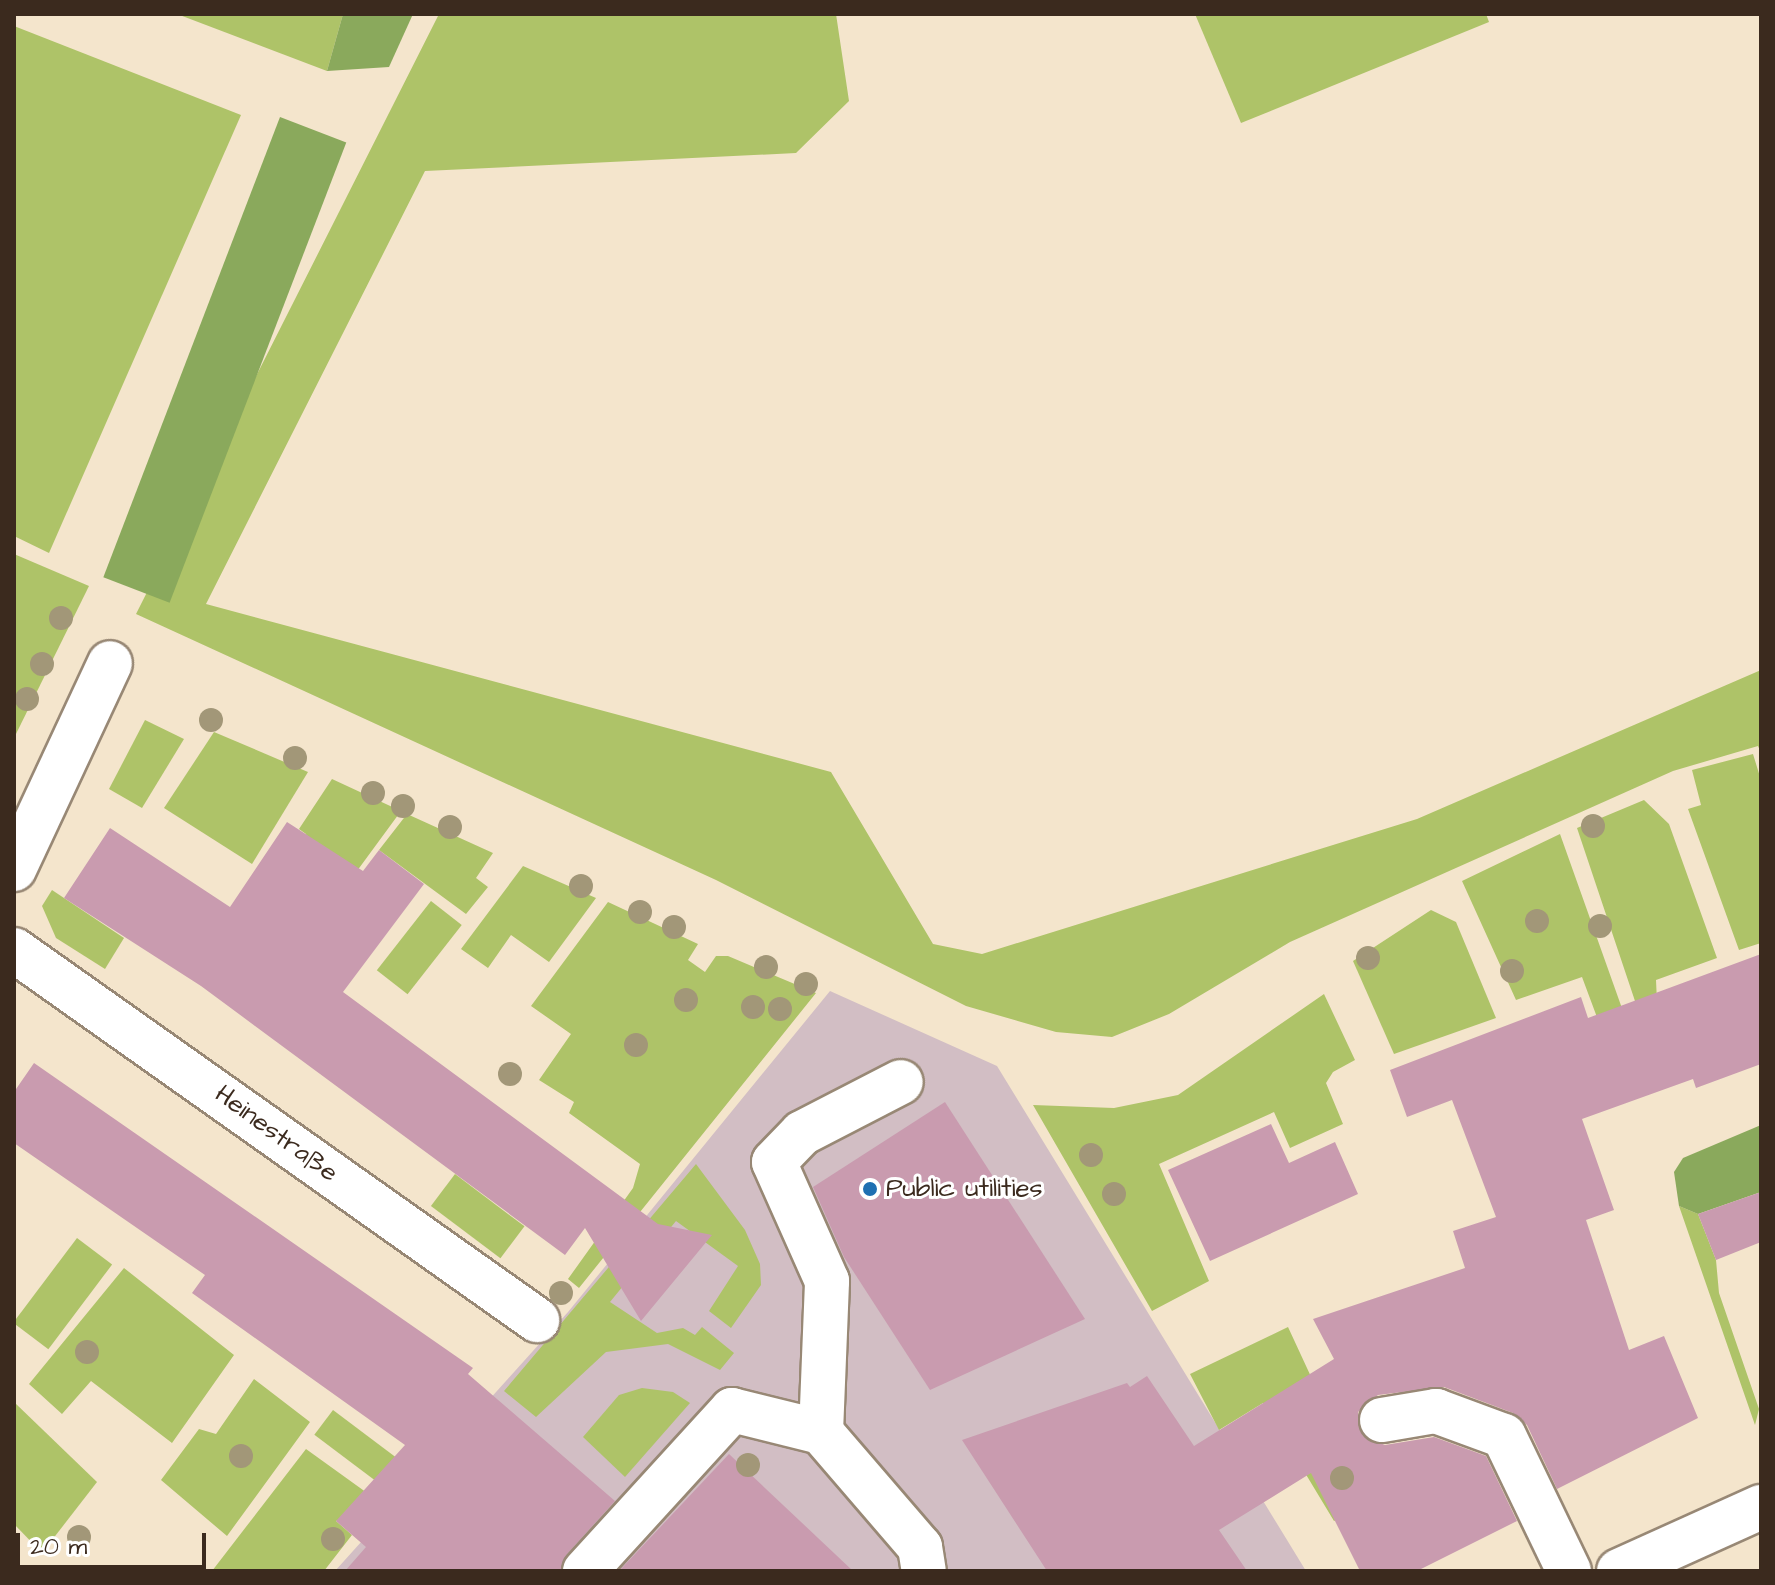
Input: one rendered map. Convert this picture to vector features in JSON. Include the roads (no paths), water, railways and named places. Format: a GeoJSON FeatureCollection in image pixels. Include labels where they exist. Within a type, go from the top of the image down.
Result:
{"type":"FeatureCollection","features":[{"type":"Feature","properties":{"kind":"street"},"geometry":{"type":"LineString","coordinates":[[14,869],[110,663]]}},
{"type":"Feature","properties":{"kind":"street","name":"Heinestraße"},"geometry":{"type":"LineString","coordinates":[[14,950],[537,1320]]}},
{"type":"Feature","properties":{"kind":"street"},"geometry":{"type":"LineString","coordinates":[[821,1432],[827,1281],[774,1162],[802,1133],[901,1082]]}},
{"type":"Feature","properties":{"kind":"street"},"geometry":{"type":"LineString","coordinates":[[585,1571],[732,1410],[821,1432],[920,1547],[924,1571]]}},
{"type":"Feature","properties":{"kind":"street"},"geometry":{"type":"LineString","coordinates":[[1382,1420],[1436,1411],[1504,1436],[1569,1571]]}},
{"type":"Feature","properties":{"kind":"street"},"geometry":{"type":"LineString","coordinates":[[1619,1571],[1761,1507]]}},
{"type":"Feature","properties":{"kind":"place","name":"Public utilities"},"geometry":{"type":"Point","coordinates":[870,1189]}}]}
